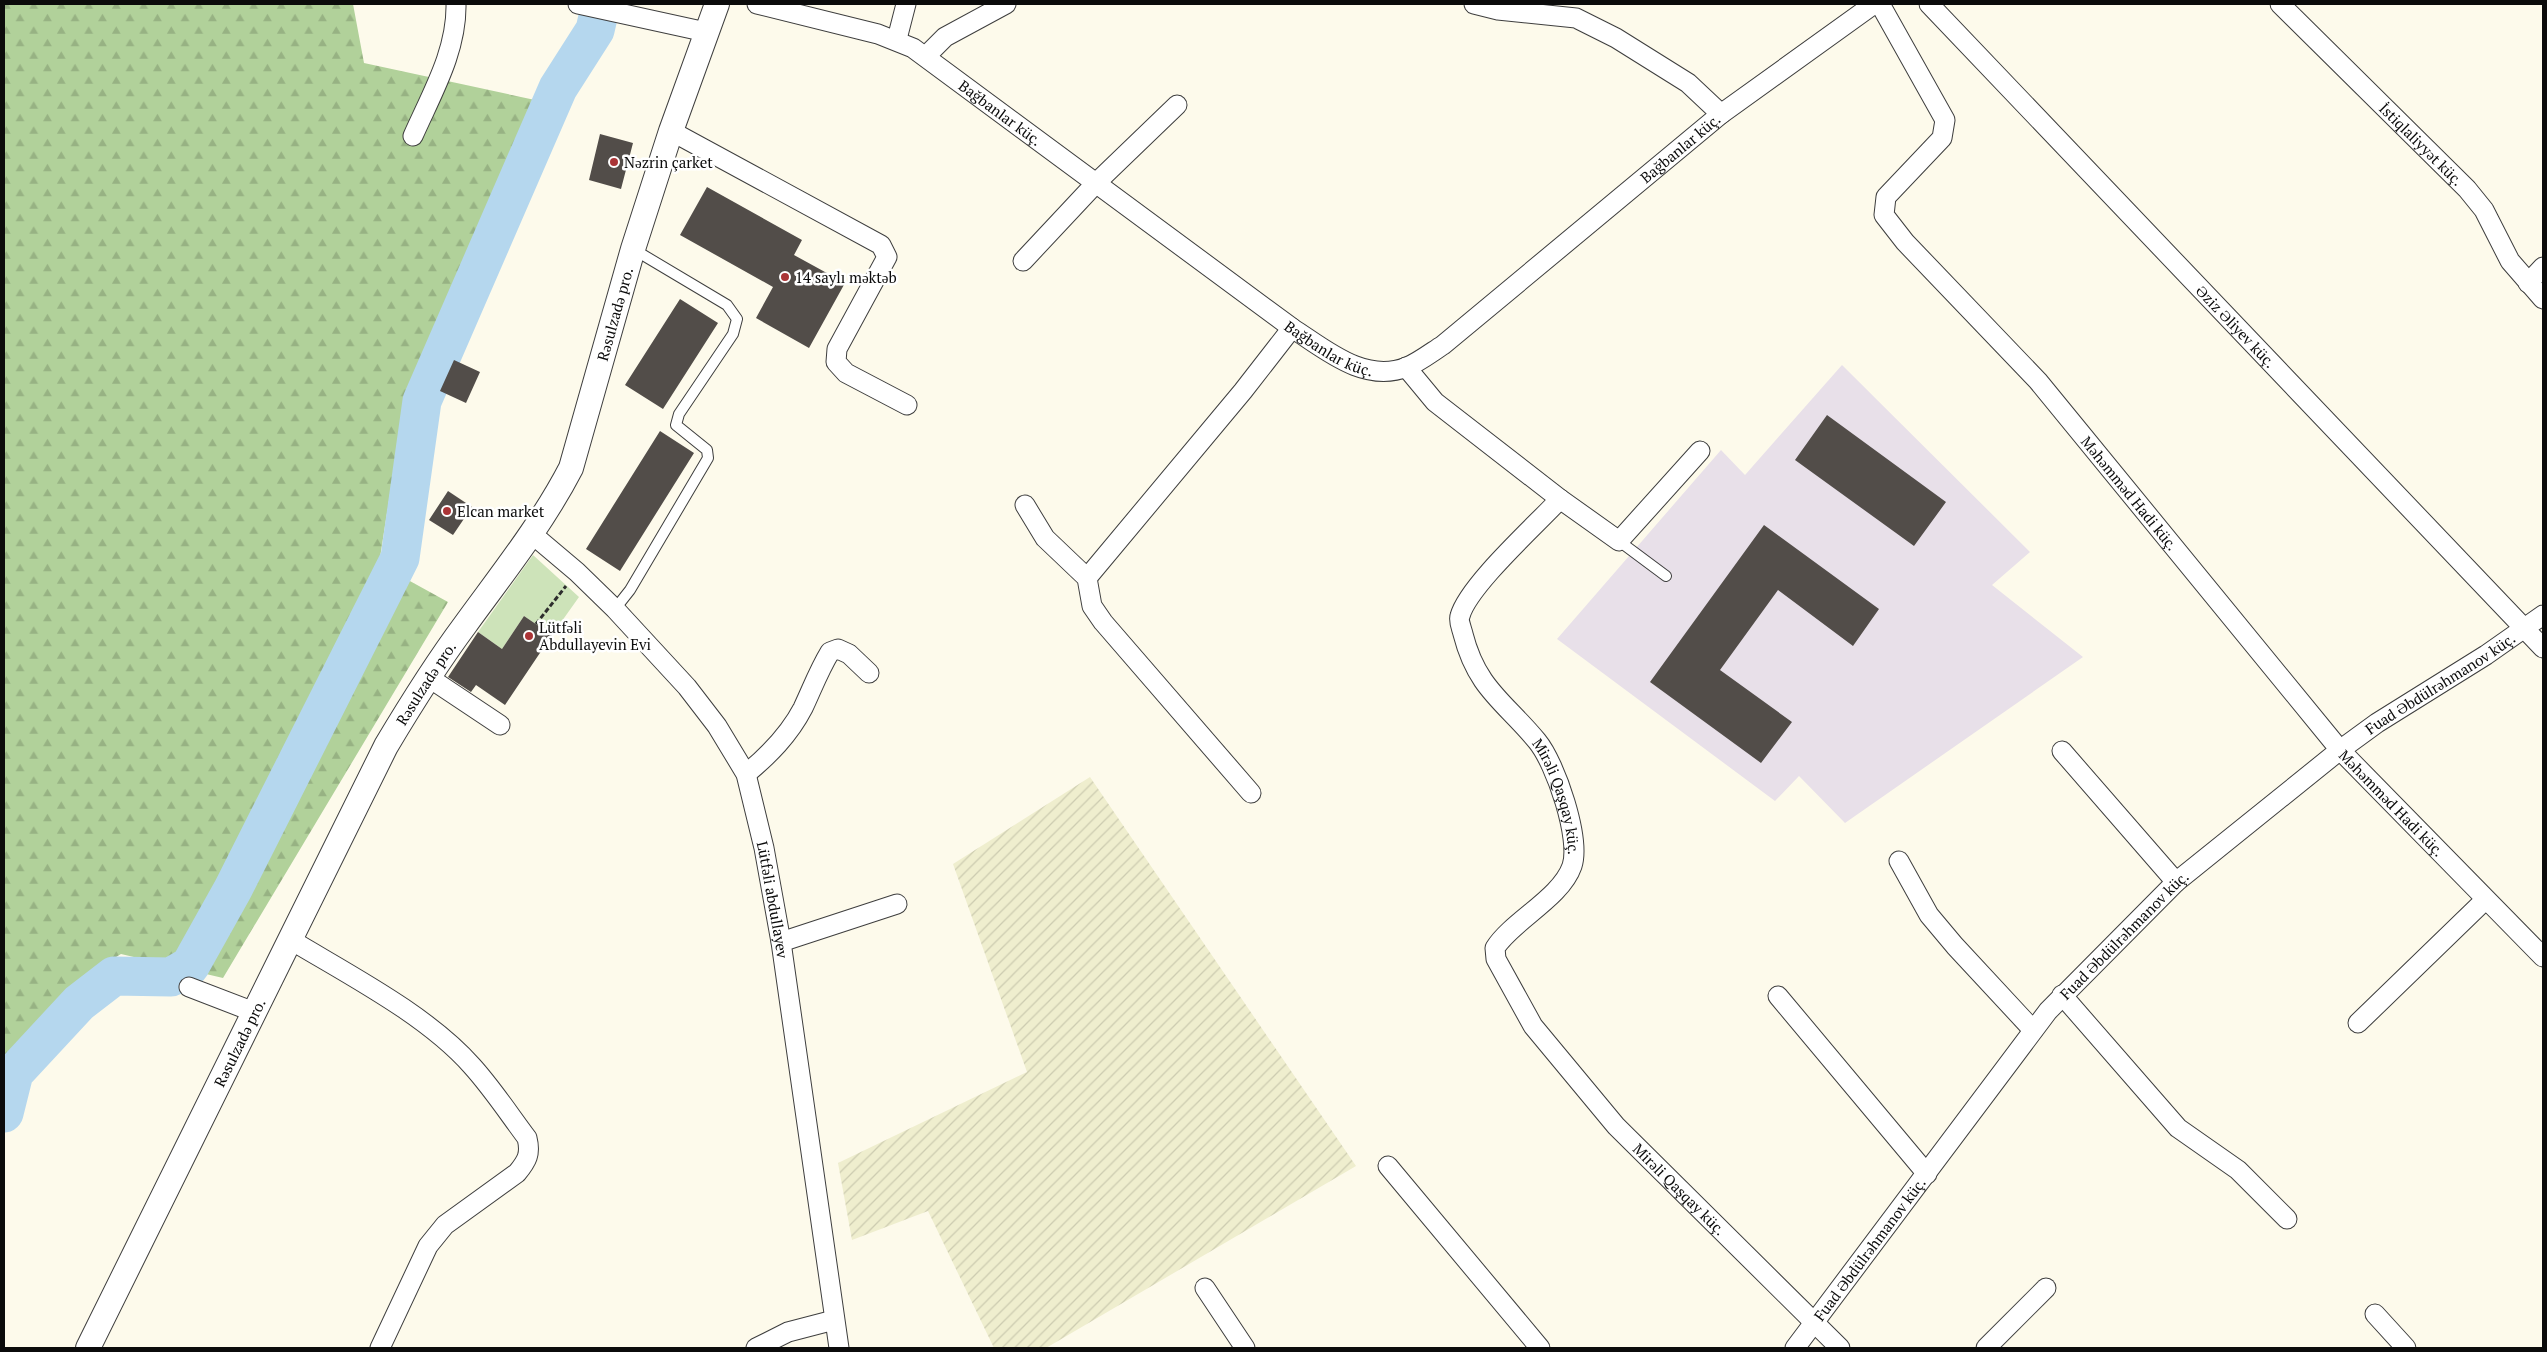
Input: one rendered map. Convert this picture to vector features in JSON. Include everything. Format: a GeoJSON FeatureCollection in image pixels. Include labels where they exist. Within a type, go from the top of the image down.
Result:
{"type":"FeatureCollection","features":[{"type":"Feature","properties":{"kind":"street"},"geometry":{"type":"LineString","coordinates":[[413,136],[452,47],[456,22],[456,4]]}},
{"type":"Feature","properties":{"kind":"street","name":"Rəsulzadə pro."},"geometry":{"type":"LineString","coordinates":[[88,1348],[386,746],[428,677],[532,534],[557,495],[571,468],[633,250],[671,131],[717,4]]}},
{"type":"Feature","properties":{"kind":"street","name":"Bağbanlar küç."},"geometry":{"type":"LineString","coordinates":[[757,4],[897,40],[926,56],[1292,328],[1351,365],[1378,372],[1406,367],[1443,345],[1721,114],[1874,4]]}},
{"type":"Feature","properties":{"kind":"street"},"geometry":{"type":"LineString","coordinates":[[897,40],[906,4]]}},
{"type":"Feature","properties":{"kind":"street"},"geometry":{"type":"LineString","coordinates":[[926,56],[945,37],[1006,4]]}},
{"type":"Feature","properties":{"kind":"street"},"geometry":{"type":"LineString","coordinates":[[1474,4],[1498,10],[1580,11],[1616,38],[1688,83],[1721,114]]}},
{"type":"Feature","properties":{"kind":"street","name":"Məhəmməd Hadi küç."},"geometry":{"type":"LineString","coordinates":[[1880,4],[1945,120],[1942,138],[1886,197],[1884,215],[1905,242],[2038,381],[2340,750],[2543,957]]}},
{"type":"Feature","properties":{"kind":"street","name":"Əziz Əliyev küç."},"geometry":{"type":"LineString","coordinates":[[1929,4],[2543,648]]}},
{"type":"Feature","properties":{"kind":"street","name":"İstiqlaliyyət küç."},"geometry":{"type":"LineString","coordinates":[[2280,4],[2467,189],[2484,210],[2510,261],[2543,299]]}},
{"type":"Feature","properties":{"kind":"street"},"geometry":{"type":"LineString","coordinates":[[582,5],[706,32]]}},
{"type":"Feature","properties":{"kind":"street"},"geometry":{"type":"LineString","coordinates":[[1023,261],[1096,183],[1177,105]]}},
{"type":"Feature","properties":{"kind":"street"},"geometry":{"type":"LineString","coordinates":[[671,131],[881,245],[887,257],[837,349],[836,362],[846,373],[907,405]]}},
{"type":"Feature","properties":{"kind":"street"},"geometry":{"type":"LineString","coordinates":[[2528,283],[2543,267]]}},
{"type":"Feature","properties":{"kind":"street"},"geometry":{"type":"LineString","coordinates":[[1087,578],[1243,391],[1292,328]]}},
{"type":"Feature","properties":{"kind":"street"},"geometry":{"type":"LineString","coordinates":[[1406,367],[1435,402],[1560,499],[1620,541],[1700,450]]}},
{"type":"Feature","properties":{"kind":"street","name":"Mirəli Qaşqay küç."},"geometry":{"type":"LineString","coordinates":[[1560,499],[1468,597],[1459,618],[1468,654],[1487,689],[1539,743],[1562,793],[1574,840],[1572,867],[1558,887],[1518,926],[1501,938],[1495,948],[1496,959],[1533,1026],[1616,1126],[1840,1348]]}},
{"type":"Feature","properties":{"kind":"street"},"geometry":{"type":"LineString","coordinates":[[1025,505],[1045,538],[1087,578],[1092,606],[1103,622],[1251,793]]}},
{"type":"Feature","properties":{"kind":"street","name":"Lütfəli abdullayev"},"geometry":{"type":"LineString","coordinates":[[532,534],[577,572],[615,609],[687,687],[717,726],[746,774],[764,848],[781,942],[839,1348]]}},
{"type":"Feature","properties":{"kind":"street","name":"Fuad Əbdülrəhmanov küç."},"geometry":{"type":"LineString","coordinates":[[1795,1348],[2033,1030],[2062,995],[2176,882],[2340,750],[2377,723],[2526,629],[2543,615]]}},
{"type":"Feature","properties":{"kind":"street"},"geometry":{"type":"LineString","coordinates":[[746,774],[772,754],[786,736],[803,709],[830,652],[838,649],[849,654],[869,673]]}},
{"type":"Feature","properties":{"kind":"street"},"geometry":{"type":"LineString","coordinates":[[428,677],[500,725]]}},
{"type":"Feature","properties":{"kind":"street"},"geometry":{"type":"LineString","coordinates":[[2062,750],[2176,882]]}},
{"type":"Feature","properties":{"kind":"street"},"geometry":{"type":"LineString","coordinates":[[1899,861],[1929,914],[1955,946],[2033,1030]]}},
{"type":"Feature","properties":{"kind":"street"},"geometry":{"type":"LineString","coordinates":[[2358,1024],[2486,900]]}},
{"type":"Feature","properties":{"kind":"street"},"geometry":{"type":"LineString","coordinates":[[781,942],[897,904]]}},
{"type":"Feature","properties":{"kind":"street"},"geometry":{"type":"LineString","coordinates":[[291,940],[415,1017],[448,1043],[472,1065],[527,1138],[530,1150],[526,1162],[517,1173],[445,1225],[428,1246],[380,1348]]}},
{"type":"Feature","properties":{"kind":"street"},"geometry":{"type":"LineString","coordinates":[[189,987],[254,1012]]}},
{"type":"Feature","properties":{"kind":"street"},"geometry":{"type":"LineString","coordinates":[[2062,995],[2178,1128],[2238,1170],[2288,1219]]}},
{"type":"Feature","properties":{"kind":"street"},"geometry":{"type":"LineString","coordinates":[[1778,996],[1927,1174]]}},
{"type":"Feature","properties":{"kind":"street"},"geometry":{"type":"LineString","coordinates":[[1388,1166],[1540,1348]]}},
{"type":"Feature","properties":{"kind":"street"},"geometry":{"type":"LineString","coordinates":[[1205,1288],[1245,1348]]}},
{"type":"Feature","properties":{"kind":"street"},"geometry":{"type":"LineString","coordinates":[[1986,1348],[2046,1288]]}},
{"type":"Feature","properties":{"kind":"street"},"geometry":{"type":"LineString","coordinates":[[2375,1314],[2406,1348]]}},
{"type":"Feature","properties":{"kind":"street"},"geometry":{"type":"LineString","coordinates":[[756,1348],[788,1332],[834,1320]]}},
{"type":"Feature","properties":{"kind":"lane"},"geometry":{"type":"LineString","coordinates":[[615,609],[630,590],[708,458],[707,450],[676,424],[679,414],[733,334],[737,318],[727,305],[633,250]]}},
{"type":"Feature","properties":{"kind":"lane"},"geometry":{"type":"LineString","coordinates":[[1620,541],[1666,576]]}},
{"type":"Feature","properties":{"kind":"path"},"geometry":{"type":"LineString","coordinates":[[536,624],[577,572]]}},
{"type":"Feature","properties":{"kind":"shaded area"},"geometry":{"type":"Polygon","coordinates":[[[1842,365],[2030,552],[1992,585],[2083,657],[1845,823],[1799,776],[1775,801],[1557,639],[1721,450],[1745,475],[1842,365]]]}},
{"type":"Feature","properties":{"kind":"green space"},"geometry":{"type":"Polygon","coordinates":[[[4,4],[353,4],[364,63],[535,100],[406,392],[379,564],[448,602],[223,978],[121,954],[88,974],[4,1061],[4,4]]]}},
{"type":"Feature","properties":{"kind":"green space"},"geometry":{"type":"Polygon","coordinates":[[[533,555],[579,597],[552,635],[524,616],[502,649],[478,632],[533,555]]]}},
{"type":"Feature","properties":{"kind":"green space"},"geometry":{"type":"Polygon","coordinates":[[[1090,777],[1356,1166],[1046,1348],[994,1348],[928,1211],[852,1240],[838,1163],[1027,1072],[953,864],[1090,777]]]}},
{"type":"Feature","properties":{"kind":"building"},"geometry":{"type":"Polygon","coordinates":[[[600,134],[633,143],[621,189],[589,180],[600,134]]]}},
{"type":"Feature","properties":{"kind":"building"},"geometry":{"type":"Polygon","coordinates":[[[707,187],[802,240],[794,255],[845,283],[809,348],[756,318],[773,287],[680,235],[707,187]]]}},
{"type":"Feature","properties":{"kind":"building"},"geometry":{"type":"Polygon","coordinates":[[[680,299],[718,323],[663,409],[625,385],[680,299]]]}},
{"type":"Feature","properties":{"kind":"building"},"geometry":{"type":"Polygon","coordinates":[[[454,360],[480,372],[466,403],[440,391],[454,360]]]}},
{"type":"Feature","properties":{"kind":"building"},"geometry":{"type":"Polygon","coordinates":[[[1827,415],[1946,502],[1914,546],[1795,460],[1827,415]]]}},
{"type":"Feature","properties":{"kind":"building"},"geometry":{"type":"Polygon","coordinates":[[[660,431],[694,453],[620,571],[586,549],[660,431]]]}},
{"type":"Feature","properties":{"kind":"building"},"geometry":{"type":"Polygon","coordinates":[[[448,491],[472,507],[453,535],[429,520],[448,491]]]}},
{"type":"Feature","properties":{"kind":"building"},"geometry":{"type":"Polygon","coordinates":[[[1764,525],[1879,609],[1853,646],[1778,590],[1720,670],[1792,722],[1761,763],[1650,682],[1764,525]]]}},
{"type":"Feature","properties":{"kind":"building"},"geometry":{"type":"Polygon","coordinates":[[[524,616],[552,635],[505,705],[476,685],[471,692],[448,677],[478,632],[502,649],[524,616]]]}},
{"type":"Feature","properties":{"kind":"waterway"},"geometry":{"type":"LineString","coordinates":[[4,1113],[14,1073],[79,1003],[114,976],[171,977],[190,966],[233,889],[400,558],[422,401],[558,88],[595,30],[601,4]]}},
{"type":"Feature","properties":{"kind":"place","name":"Nəzrin çarket"},"geometry":{"type":"Point","coordinates":[614,162]}},
{"type":"Feature","properties":{"kind":"place","name":"14 saylı məktəb"},"geometry":{"type":"Point","coordinates":[785,277]}},
{"type":"Feature","properties":{"kind":"place","name":"Elcan market"},"geometry":{"type":"Point","coordinates":[447,511]}},
{"type":"Feature","properties":{"kind":"place","name":"Lütfəli Abdullayevin Evi"},"geometry":{"type":"Point","coordinates":[529,636]}}]}
